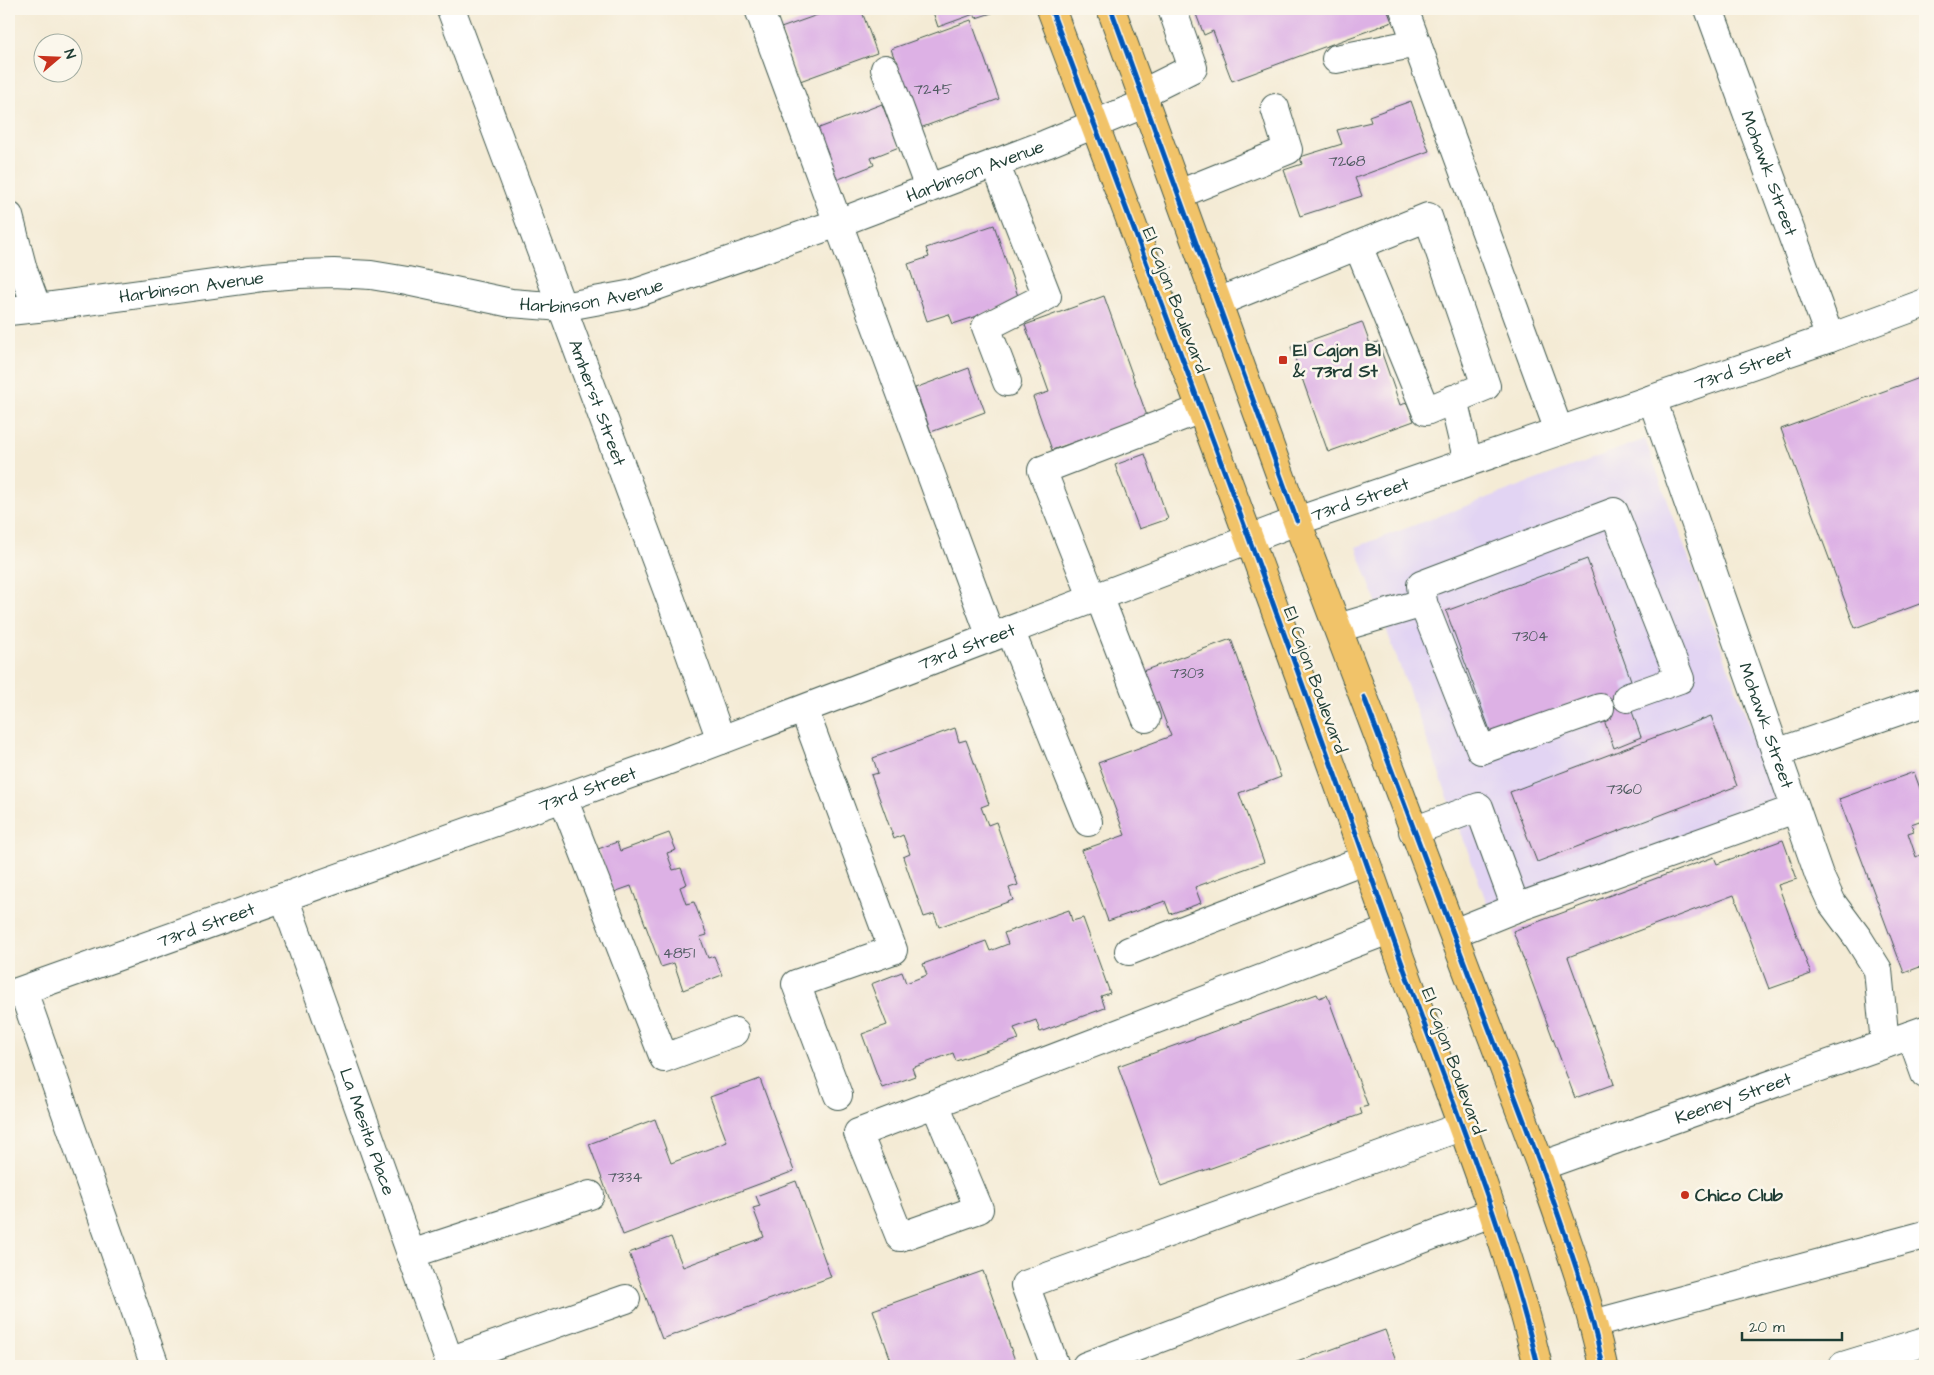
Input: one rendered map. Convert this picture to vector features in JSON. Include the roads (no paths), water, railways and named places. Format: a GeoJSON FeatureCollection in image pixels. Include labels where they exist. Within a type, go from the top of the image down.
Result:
{"type":"FeatureCollection","features":[{"type":"Feature","properties":{"kind":"main road","name":"El Cajon Boulevard"},"geometry":{"type":"LineString","coordinates":[[1050,9],[1250,539],[1366,859],[1389,930],[1494,1212],[1524,1307],[1538,1366]]}},
{"type":"Feature","properties":{"kind":"main road"},"geometry":{"type":"LineString","coordinates":[[1111,9],[1297,521],[1541,1166],[1593,1324],[1602,1366]]}},
{"type":"Feature","properties":{"kind":"street","name":"Amherst Street"},"geometry":{"type":"LineString","coordinates":[[451,9],[671,600],[721,740]]}},
{"type":"Feature","properties":{"kind":"street"},"geometry":{"type":"LineString","coordinates":[[759,9],[838,223],[1001,634],[1088,822]]}},
{"type":"Feature","properties":{"kind":"street","name":"Harbinson Avenue"},"geometry":{"type":"LineString","coordinates":[[9,310],[37,308],[264,277],[334,273],[407,281],[511,303],[562,307],[633,294],[838,223],[995,163],[1094,124],[1144,98],[1192,68],[1172,9]]}},
{"type":"Feature","properties":{"kind":"street"},"geometry":{"type":"LineString","coordinates":[[1404,9],[1559,432]]}},
{"type":"Feature","properties":{"kind":"street","name":"Mohawk Street"},"geometry":{"type":"LineString","coordinates":[[1709,9],[1830,338]]}},
{"type":"Feature","properties":{"kind":"street"},"geometry":{"type":"LineString","coordinates":[[1336,59],[1417,43]]}},
{"type":"Feature","properties":{"kind":"street"},"geometry":{"type":"LineString","coordinates":[[885,69],[929,188]]}},
{"type":"Feature","properties":{"kind":"street"},"geometry":{"type":"LineString","coordinates":[[1179,194],[1288,150],[1275,108]]}},
{"type":"Feature","properties":{"kind":"street"},"geometry":{"type":"LineString","coordinates":[[995,163],[1047,296],[986,327],[1007,382]]}},
{"type":"Feature","properties":{"kind":"street"},"geometry":{"type":"LineString","coordinates":[[9,216],[23,270],[37,308]]}},
{"type":"Feature","properties":{"kind":"street"},"geometry":{"type":"LineString","coordinates":[[1218,302],[1358,246],[1428,218],[1486,386],[1426,410],[1358,246]]}},
{"type":"Feature","properties":{"kind":"street","name":"73rd Street"},"geometry":{"type":"LineString","coordinates":[[16,993],[804,710],[1297,521],[1830,338],[1925,303]]}},
{"type":"Feature","properties":{"kind":"street"},"geometry":{"type":"LineString","coordinates":[[1453,399],[1468,462]]}},
{"type":"Feature","properties":{"kind":"street","name":"Mohawk Street"},"geometry":{"type":"LineString","coordinates":[[1652,399],[1819,876],[1832,903],[1878,970],[1884,1044]]}},
{"type":"Feature","properties":{"kind":"street"},"geometry":{"type":"LineString","coordinates":[[1146,718],[1042,470],[1201,409]]}},
{"type":"Feature","properties":{"kind":"street"},"geometry":{"type":"LineString","coordinates":[[1600,708],[1481,750],[1423,603],[1421,585],[1614,512],[1680,680],[1628,698]]}},
{"type":"Feature","properties":{"kind":"street"},"geometry":{"type":"LineString","coordinates":[[1338,628],[1423,603]]}},
{"type":"Feature","properties":{"kind":"street"},"geometry":{"type":"LineString","coordinates":[[1776,753],[1925,702]]}},
{"type":"Feature","properties":{"kind":"street"},"geometry":{"type":"LineString","coordinates":[[804,710],[894,950],[796,984],[838,1095]]}},
{"type":"Feature","properties":{"kind":"street"},"geometry":{"type":"LineString","coordinates":[[563,798],[664,1058],[735,1032]]}},
{"type":"Feature","properties":{"kind":"street"},"geometry":{"type":"LineString","coordinates":[[1414,832],[1479,808],[1516,908]]}},
{"type":"Feature","properties":{"kind":"street"},"geometry":{"type":"LineString","coordinates":[[1454,933],[1516,908],[1795,809]]}},
{"type":"Feature","properties":{"kind":"street"},"geometry":{"type":"LineString","coordinates":[[1129,951],[1366,859]]}},
{"type":"Feature","properties":{"kind":"street","name":"La Mesita Place"},"geometry":{"type":"LineString","coordinates":[[284,897],[450,1364]]}},
{"type":"Feature","properties":{"kind":"street"},"geometry":{"type":"LineString","coordinates":[[935,1104],[979,1209],[900,1237],[858,1133],[1389,930]]}},
{"type":"Feature","properties":{"kind":"street"},"geometry":{"type":"LineString","coordinates":[[16,993],[155,1366]]}},
{"type":"Feature","properties":{"kind":"street"},"geometry":{"type":"LineString","coordinates":[[1918,1033],[1925,1074]]}},
{"type":"Feature","properties":{"kind":"street","name":"Keeney Street"},"geometry":{"type":"LineString","coordinates":[[1541,1166],[1918,1033]]}},
{"type":"Feature","properties":{"kind":"street"},"geometry":{"type":"LineString","coordinates":[[1055,1366],[1025,1285],[1463,1126]]}},
{"type":"Feature","properties":{"kind":"street"},"geometry":{"type":"LineString","coordinates":[[411,1254],[590,1195]]}},
{"type":"Feature","properties":{"kind":"street"},"geometry":{"type":"LineString","coordinates":[[1086,1366],[1494,1212]]}},
{"type":"Feature","properties":{"kind":"street"},"geometry":{"type":"LineString","coordinates":[[1593,1324],[1925,1235]]}},
{"type":"Feature","properties":{"kind":"street"},"geometry":{"type":"LineString","coordinates":[[450,1364],[626,1299]]}},
{"type":"Feature","properties":{"kind":"street"},"geometry":{"type":"LineString","coordinates":[[1843,1366],[1925,1341]]}},
{"type":"Feature","properties":{"kind":"place","name":"El Cajon Bl & 73rd St"},"geometry":{"type":"Point","coordinates":[1283,360]}},
{"type":"Feature","properties":{"kind":"place","name":"Chico Club"},"geometry":{"type":"Point","coordinates":[1685,1195]}}]}
